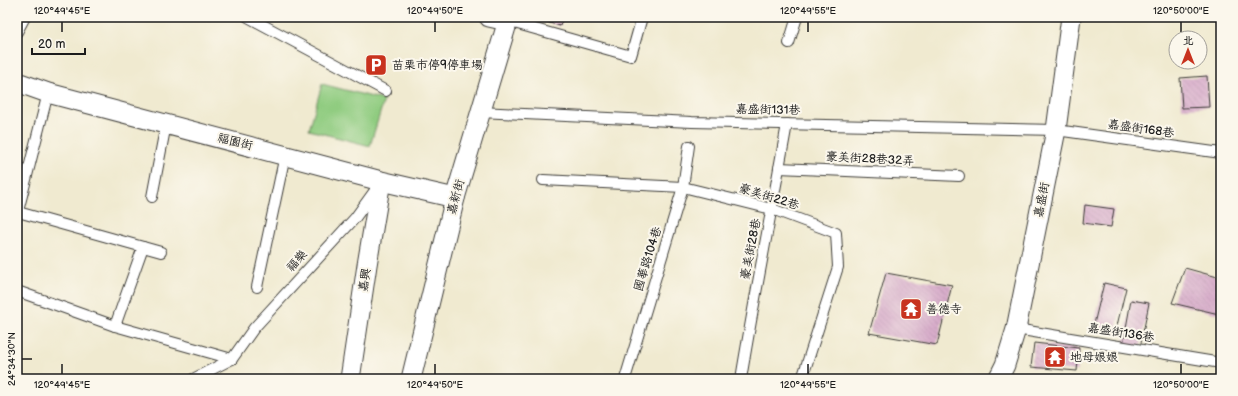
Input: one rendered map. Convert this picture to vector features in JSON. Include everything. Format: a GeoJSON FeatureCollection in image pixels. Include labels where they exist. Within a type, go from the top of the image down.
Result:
{"type":"FeatureCollection","features":[{"type":"Feature","properties":{"kind":"street","name":"嘉盛街"},"geometry":{"type":"LineString","coordinates":[[998,379],[1005,366],[1016,329],[1056,130],[1072,17]]}},
{"type":"Feature","properties":{"kind":"street","name":"嘉新街"},"geometry":{"type":"LineString","coordinates":[[411,379],[455,198],[480,112],[502,18]]}},
{"type":"Feature","properties":{"kind":"street","name":"福園街"},"geometry":{"type":"LineString","coordinates":[[17,82],[48,93],[285,154],[382,181],[455,198]]}},
{"type":"Feature","properties":{"kind":"street","name":"嘉興"},"geometry":{"type":"LineString","coordinates":[[350,379],[367,265],[382,181]]}},
{"type":"Feature","properties":{"kind":"lane"},"geometry":{"type":"LineString","coordinates":[[17,32],[25,17]]}},
{"type":"Feature","properties":{"kind":"lane"},"geometry":{"type":"LineString","coordinates":[[248,17],[386,91]]}},
{"type":"Feature","properties":{"kind":"lane"},"geometry":{"type":"LineString","coordinates":[[502,18],[631,56],[642,17]]}},
{"type":"Feature","properties":{"kind":"lane"},"geometry":{"type":"LineString","coordinates":[[789,43],[797,17]]}},
{"type":"Feature","properties":{"kind":"lane"},"geometry":{"type":"LineString","coordinates":[[48,93],[17,214],[161,252]]}},
{"type":"Feature","properties":{"kind":"lane","name":"嘉盛街131巷"},"geometry":{"type":"LineString","coordinates":[[480,112],[692,122],[1056,130]]}},
{"type":"Feature","properties":{"kind":"lane"},"geometry":{"type":"LineString","coordinates":[[152,197],[166,124]]}},
{"type":"Feature","properties":{"kind":"lane","name":"豪美街28巷"},"geometry":{"type":"LineString","coordinates":[[741,379],[787,124]]}},
{"type":"Feature","properties":{"kind":"lane","name":"嘉盛街168巷"},"geometry":{"type":"LineString","coordinates":[[1056,130],[1221,153]]}},
{"type":"Feature","properties":{"kind":"lane","name":"國華路104巷"},"geometry":{"type":"LineString","coordinates":[[625,379],[683,187],[689,146]]}},
{"type":"Feature","properties":{"kind":"lane"},"geometry":{"type":"LineString","coordinates":[[257,287],[285,154]]}},
{"type":"Feature","properties":{"kind":"lane","name":"豪美街28巷32弄"},"geometry":{"type":"LineString","coordinates":[[779,168],[959,176]]}},
{"type":"Feature","properties":{"kind":"lane","name":"豪美街22巷"},"geometry":{"type":"LineString","coordinates":[[543,180],[683,187],[772,210],[836,233],[838,267],[802,379]]}},
{"type":"Feature","properties":{"kind":"lane","name":"福樂"},"geometry":{"type":"LineString","coordinates":[[193,379],[232,359],[254,328],[355,218],[382,181]]}},
{"type":"Feature","properties":{"kind":"lane"},"geometry":{"type":"LineString","coordinates":[[115,326],[143,247]]}},
{"type":"Feature","properties":{"kind":"lane"},"geometry":{"type":"LineString","coordinates":[[17,291],[115,326],[232,359]]}},
{"type":"Feature","properties":{"kind":"lane","name":"嘉盛街136巷"},"geometry":{"type":"LineString","coordinates":[[1016,329],[1221,363]]}},
{"type":"Feature","properties":{"kind":"green space"},"geometry":{"type":"Polygon","coordinates":[[[322,84],[384,100],[370,146],[309,130],[322,84]]]}},
{"type":"Feature","properties":{"kind":"building"},"geometry":{"type":"Polygon","coordinates":[[[529,17],[563,17],[560,26],[529,17]]]}},
{"type":"Feature","properties":{"kind":"building"},"geometry":{"type":"Polygon","coordinates":[[[1207,76],[1209,107],[1182,108],[1180,78],[1207,76]]]}},
{"type":"Feature","properties":{"kind":"building"},"geometry":{"type":"Polygon","coordinates":[[[1085,205],[1114,209],[1111,227],[1083,223],[1085,205]]]}},
{"type":"Feature","properties":{"kind":"building"},"geometry":{"type":"Polygon","coordinates":[[[1185,268],[1221,278],[1221,307],[1219,314],[1172,303],[1185,268]]]}},
{"type":"Feature","properties":{"kind":"building","name":"善德寺"},"geometry":{"type":"Polygon","coordinates":[[[886,273],[952,285],[937,345],[869,333],[886,273]]]}},
{"type":"Feature","properties":{"kind":"building"},"geometry":{"type":"Polygon","coordinates":[[[1104,283],[1126,288],[1115,334],[1093,328],[1104,283]]]}},
{"type":"Feature","properties":{"kind":"building"},"geometry":{"type":"Polygon","coordinates":[[[1131,300],[1149,303],[1140,348],[1123,345],[1131,300]]]}},
{"type":"Feature","properties":{"kind":"building","name":"地母娘娘"},"geometry":{"type":"Polygon","coordinates":[[[1034,343],[1079,348],[1077,371],[1031,367],[1034,343]]]}},
{"type":"Feature","properties":{"kind":"place","name":"苗栗市停9停車場"},"geometry":{"type":"Point","coordinates":[376,65]}},
{"type":"Feature","properties":{"kind":"place","name":"善德寺"},"geometry":{"type":"Point","coordinates":[911,309]}},
{"type":"Feature","properties":{"kind":"place","name":"地母娘娘"},"geometry":{"type":"Point","coordinates":[1055,357]}}]}
